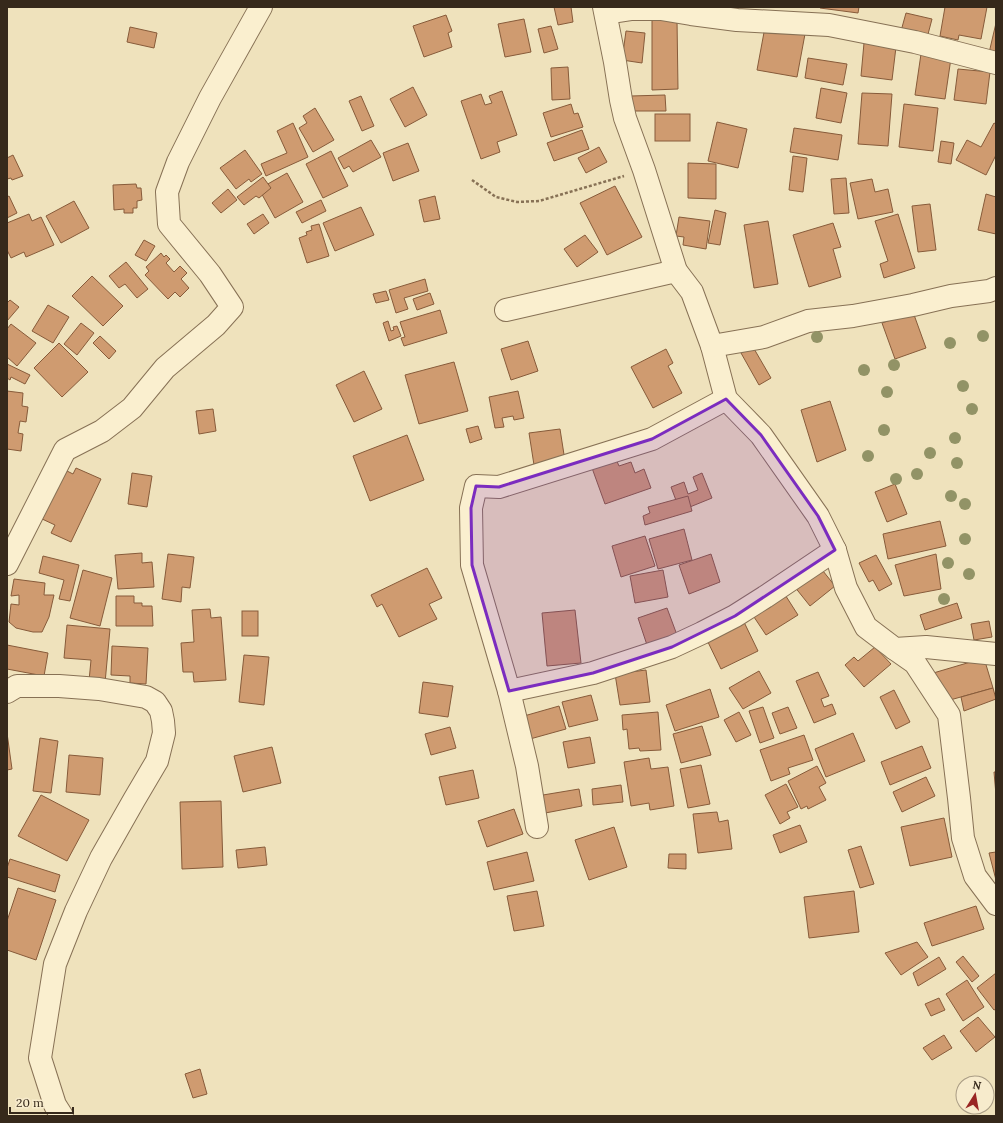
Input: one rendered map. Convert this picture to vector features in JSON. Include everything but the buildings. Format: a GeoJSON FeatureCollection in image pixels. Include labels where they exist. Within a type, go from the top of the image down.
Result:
{"type":"FeatureCollection","features":[{"type":"Feature","properties":{"kind":"street"},"geometry":{"type":"LineString","coordinates":[[7,564],[65,450],[102,431],[132,408],[165,368],[216,325],[232,307],[210,274],[169,224],[167,192],[181,155],[210,98],[262,7]]}},
{"type":"Feature","properties":{"kind":"street"},"geometry":{"type":"LineString","coordinates":[[995,900],[975,876],[963,838],[960,798],[949,715],[915,663],[866,627],[846,588],[835,550],[818,516],[761,435],[726,399],[712,346],[692,292],[676,271],[644,170],[625,118],[605,10],[661,9],[737,20],[829,25],[915,42],[996,63]]}},
{"type":"Feature","properties":{"kind":"street"},"geometry":{"type":"LineString","coordinates":[[506,310],[676,271]]}},
{"type":"Feature","properties":{"kind":"street"},"geometry":{"type":"LineString","coordinates":[[712,346],[764,336],[808,321],[913,305],[951,296],[989,291],[996,288]]}},
{"type":"Feature","properties":{"kind":"street"},"geometry":{"type":"LineString","coordinates":[[537,827],[527,766],[509,691],[472,564],[471,508],[476,486],[499,487],[652,439],[726,399]]}},
{"type":"Feature","properties":{"kind":"street"},"geometry":{"type":"LineString","coordinates":[[509,691],[593,672],[672,647],[735,616],[765,598],[835,550]]}},
{"type":"Feature","properties":{"kind":"street"},"geometry":{"type":"LineString","coordinates":[[895,649],[926,647],[996,654]]}},
{"type":"Feature","properties":{"kind":"street"},"geometry":{"type":"LineString","coordinates":[[7,692],[17,686],[59,686],[99,689],[146,696],[155,702],[161,711],[163,720],[164,733],[157,760],[101,858],[76,911],[55,964],[40,1058],[55,1105],[62,1116]]}},
{"type":"Feature","properties":{"kind":"path"},"geometry":{"type":"LineString","coordinates":[[472,180],[496,197],[517,202],[539,201],[644,170]]}},
{"type":"Feature","properties":{"kind":"highlighted area"},"geometry":{"type":"Polygon","coordinates":[[[726,399],[761,435],[818,516],[835,550],[735,616],[672,647],[593,673],[509,691],[472,565],[471,508],[476,486],[499,487],[652,439],[726,399]]]}}]}
